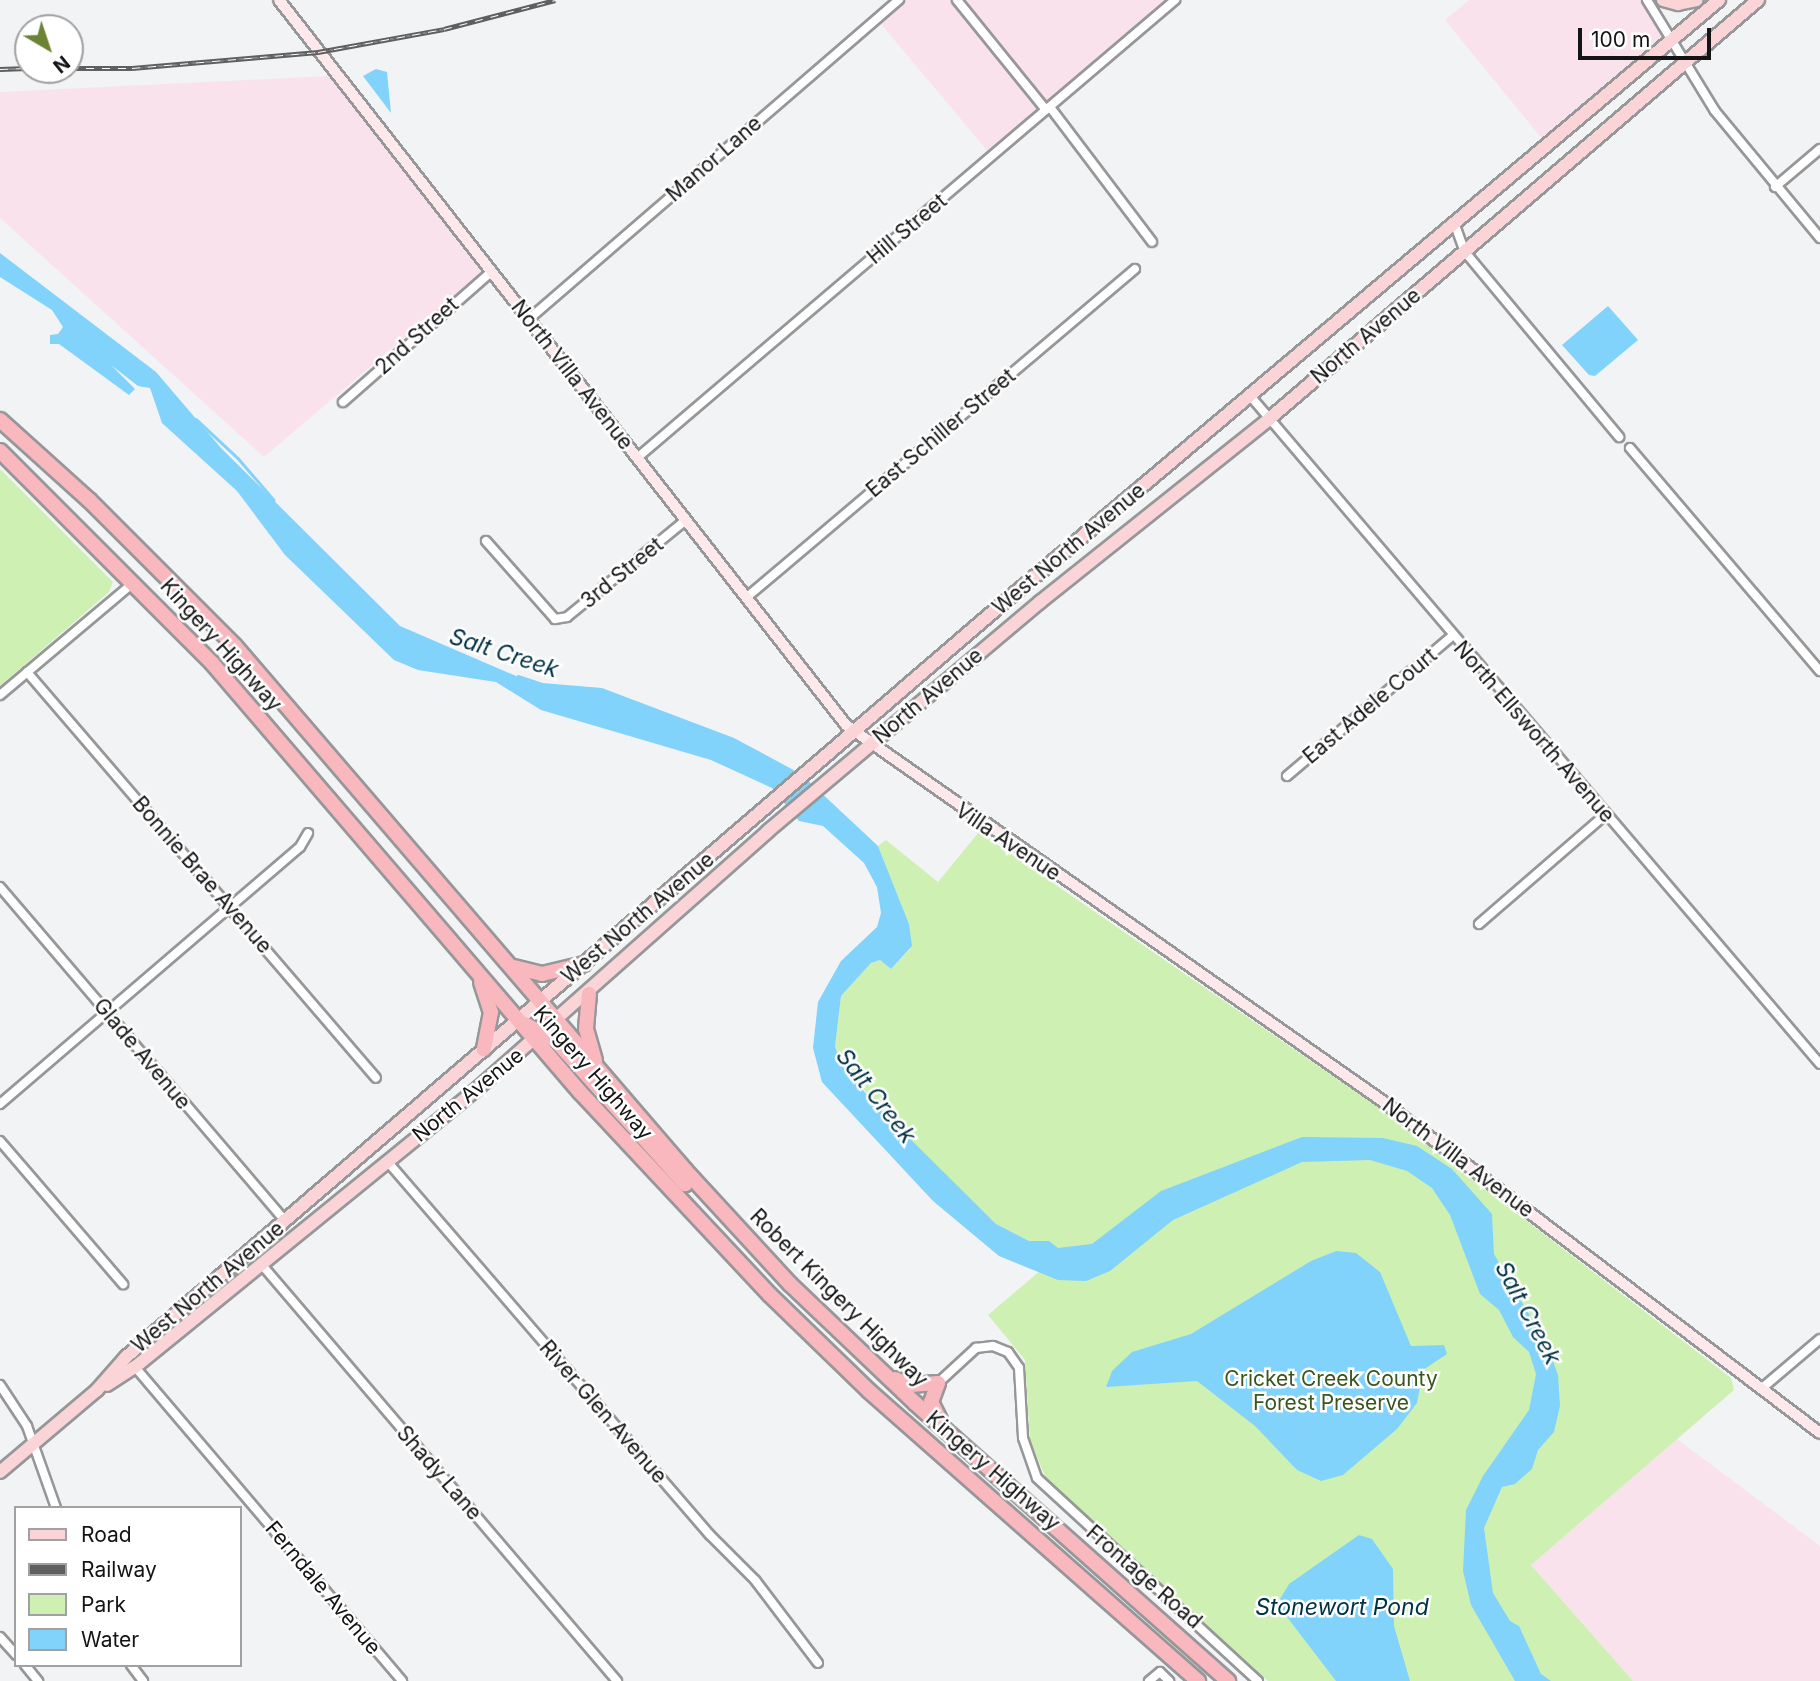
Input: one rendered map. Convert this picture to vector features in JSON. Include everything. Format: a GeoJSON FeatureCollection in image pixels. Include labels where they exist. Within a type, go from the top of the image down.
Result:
{"type":"FeatureCollection","features":[{"type":"Feature","properties":{"kind":"highway","name":"Kingery Highway"},"geometry":{"type":"LineString","coordinates":[[0,420],[202,611],[381,812],[596,1066]]}},
{"type":"Feature","properties":{"kind":"highway","name":"Kingery Highway"},"geometry":{"type":"LineString","coordinates":[[0,451],[134,582],[212,663],[518,1020],[539,1036],[770,1295],[869,1391],[1198,1681]]}},
{"type":"Feature","properties":{"kind":"highway"},"geometry":{"type":"LineString","coordinates":[[509,964],[542,974],[584,964]]}},
{"type":"Feature","properties":{"kind":"highway"},"geometry":{"type":"LineString","coordinates":[[477,971],[491,1012],[484,1049]]}},
{"type":"Feature","properties":{"kind":"highway"},"geometry":{"type":"LineString","coordinates":[[589,994],[586,1029],[596,1066]]}},
{"type":"Feature","properties":{"kind":"highway"},"geometry":{"type":"LineString","coordinates":[[539,1036],[572,1058],[699,1199],[726,1214]]}},
{"type":"Feature","properties":{"kind":"highway","name":"Robert Kingery Highway"},"geometry":{"type":"LineString","coordinates":[[596,1066],[726,1214],[885,1374],[1228,1681]]}},
{"type":"Feature","properties":{"kind":"highway"},"geometry":{"type":"LineString","coordinates":[[885,1374],[909,1385],[938,1383],[932,1409],[955,1438]]}},
{"type":"Feature","properties":{"kind":"main road"},"geometry":{"type":"LineString","coordinates":[[1663,0],[1678,4],[1697,0]]}},
{"type":"Feature","properties":{"kind":"main road","name":"North Avenue"},"geometry":{"type":"LineString","coordinates":[[1252,398],[1719,0]]}},
{"type":"Feature","properties":{"kind":"main road","name":"North Avenue"},"geometry":{"type":"LineString","coordinates":[[97,1390],[135,1367],[539,1036],[768,831],[1269,419],[1758,0]]}},
{"type":"Feature","properties":{"kind":"main road","name":"North Villa Avenue"},"geometry":{"type":"LineString","coordinates":[[281,4],[854,733],[870,746]]}},
{"type":"Feature","properties":{"kind":"main road","name":"West North Avenue"},"geometry":{"type":"LineString","coordinates":[[0,1472],[97,1390],[126,1357],[484,1049],[1252,398]]}},
{"type":"Feature","properties":{"kind":"main road","name":"Villa Avenue"},"geometry":{"type":"LineString","coordinates":[[870,746],[1149,937]]}},
{"type":"Feature","properties":{"kind":"main road","name":"North Villa Avenue"},"geometry":{"type":"LineString","coordinates":[[1149,937],[1381,1100],[1820,1433]]}},
{"type":"Feature","properties":{"kind":"street"},"geometry":{"type":"LineString","coordinates":[[281,4],[294,0]]}},
{"type":"Feature","properties":{"kind":"street","name":"Manor Lane"},"geometry":{"type":"LineString","coordinates":[[529,319],[899,0]]}},
{"type":"Feature","properties":{"kind":"street"},"geometry":{"type":"LineString","coordinates":[[957,0],[1048,109],[1152,242]]}},
{"type":"Feature","properties":{"kind":"street","name":"Hill Street"},"geometry":{"type":"LineString","coordinates":[[637,458],[1175,0]]}},
{"type":"Feature","properties":{"kind":"street"},"geometry":{"type":"LineString","coordinates":[[1647,0],[1674,40],[1715,111],[1775,187],[1820,238]]}},
{"type":"Feature","properties":{"kind":"street"},"geometry":{"type":"LineString","coordinates":[[1775,187],[1820,149]]}},
{"type":"Feature","properties":{"kind":"street"},"geometry":{"type":"LineString","coordinates":[[1455,225],[1465,252],[1619,437]]}},
{"type":"Feature","properties":{"kind":"street","name":"East Schiller Street"},"geometry":{"type":"LineString","coordinates":[[747,597],[1135,269]]}},
{"type":"Feature","properties":{"kind":"street","name":"2nd Street"},"geometry":{"type":"LineString","coordinates":[[343,402],[492,271]]}},
{"type":"Feature","properties":{"kind":"street","name":"North Ellsworth Avenue"},"geometry":{"type":"LineString","coordinates":[[1252,398],[1452,636],[1820,1064]]}},
{"type":"Feature","properties":{"kind":"street"},"geometry":{"type":"LineString","coordinates":[[1630,448],[1820,671]]}},
{"type":"Feature","properties":{"kind":"street","name":"3rd Street"},"geometry":{"type":"LineString","coordinates":[[486,541],[555,620],[567,617],[686,520]]}},
{"type":"Feature","properties":{"kind":"street"},"geometry":{"type":"LineString","coordinates":[[0,695],[134,582]]}},
{"type":"Feature","properties":{"kind":"street","name":"East Adele Court"},"geometry":{"type":"LineString","coordinates":[[1287,776],[1452,636]]}},
{"type":"Feature","properties":{"kind":"street","name":"Bonnie Brae Avenue"},"geometry":{"type":"LineString","coordinates":[[27,672],[376,1078]]}},
{"type":"Feature","properties":{"kind":"street"},"geometry":{"type":"LineString","coordinates":[[1479,924],[1605,815]]}},
{"type":"Feature","properties":{"kind":"street"},"geometry":{"type":"LineString","coordinates":[[0,1104],[300,847],[308,833]]}},
{"type":"Feature","properties":{"kind":"street","name":"Glade Avenue"},"geometry":{"type":"LineString","coordinates":[[0,887],[286,1222]]}},
{"type":"Feature","properties":{"kind":"street"},"geometry":{"type":"LineString","coordinates":[[0,1141],[123,1284]]}},
{"type":"Feature","properties":{"kind":"street","name":"River Glen Avenue"},"geometry":{"type":"LineString","coordinates":[[387,1161],[710,1535],[755,1580],[818,1663]]}},
{"type":"Feature","properties":{"kind":"street","name":"Shady Lane"},"geometry":{"type":"LineString","coordinates":[[262,1265],[617,1681]]}},
{"type":"Feature","properties":{"kind":"street"},"geometry":{"type":"LineString","coordinates":[[1761,1389],[1820,1339]]}},
{"type":"Feature","properties":{"kind":"street","name":"Frontage Road"},"geometry":{"type":"LineString","coordinates":[[938,1383],[976,1348],[993,1346],[1008,1352],[1019,1368],[1023,1438],[1037,1478],[1258,1681]]}},
{"type":"Feature","properties":{"kind":"street","name":"Ferndale Avenue"},"geometry":{"type":"LineString","coordinates":[[135,1367],[402,1681]]}},
{"type":"Feature","properties":{"kind":"street"},"geometry":{"type":"LineString","coordinates":[[0,1385],[35,1443],[55,1506]]}},
{"type":"Feature","properties":{"kind":"street"},"geometry":{"type":"LineString","coordinates":[[0,1637],[14,1653]]}},
{"type":"Feature","properties":{"kind":"street"},"geometry":{"type":"LineString","coordinates":[[26,1667],[38,1681]]}},
{"type":"Feature","properties":{"kind":"street"},"geometry":{"type":"LineString","coordinates":[[1149,1681],[1160,1672],[1169,1681]]}},
{"type":"Feature","properties":{"kind":"shaded area"},"geometry":{"type":"Polygon","coordinates":[[[897,0],[1173,0],[990,154],[876,18],[897,0]]]}},
{"type":"Feature","properties":{"kind":"shaded area"},"geometry":{"type":"Polygon","coordinates":[[[1469,0],[1641,0],[1669,39],[1547,145],[1445,20],[1469,0]]]}},
{"type":"Feature","properties":{"kind":"shaded area"},"geometry":{"type":"Polygon","coordinates":[[[330,76],[483,271],[264,457],[0,218],[0,92],[330,76]]]}},
{"type":"Feature","properties":{"kind":"shaded area"},"geometry":{"type":"Polygon","coordinates":[[[1677,1439],[1820,1546],[1820,1681],[1633,1681],[1531,1565],[1677,1439]]]}},
{"type":"Feature","properties":{"kind":"green space"},"geometry":{"type":"Polygon","coordinates":[[[0,469],[113,582],[109,592],[0,686],[0,469]]]}},
{"type":"Feature","properties":{"kind":"green space","name":"Cricket Creek County Forest Preserve"},"geometry":{"type":"Polygon","coordinates":[[[979,832],[1385,1112],[1731,1378],[1734,1390],[1531,1565],[1633,1681],[1268,1681],[1048,1483],[1030,1441],[1025,1360],[988,1315],[1040,1271],[1029,1241],[996,1224],[886,1116],[842,1064],[835,1047],[841,996],[871,963],[880,960],[891,969],[910,949],[909,924],[878,846],[886,840],[938,882],[979,832]]]}},
{"type":"Feature","properties":{"kind":"water"},"geometry":{"type":"Polygon","coordinates":[[[376,69],[387,72],[391,113],[363,76],[376,69]]]}},
{"type":"Feature","properties":{"kind":"water"},"geometry":{"type":"Polygon","coordinates":[[[0,253],[156,372],[221,448],[400,626],[530,682],[602,688],[734,738],[801,774],[878,846],[909,924],[912,946],[891,969],[880,960],[871,963],[841,996],[835,1047],[842,1064],[871,1100],[996,1224],[1029,1241],[1049,1241],[1058,1248],[1092,1244],[1161,1191],[1302,1137],[1383,1138],[1417,1146],[1452,1169],[1492,1214],[1494,1254],[1547,1345],[1558,1375],[1560,1406],[1554,1432],[1538,1450],[1532,1469],[1515,1484],[1502,1487],[1484,1528],[1493,1593],[1510,1621],[1519,1626],[1541,1674],[1551,1681],[1515,1681],[1471,1605],[1463,1571],[1466,1510],[1483,1476],[1529,1410],[1536,1374],[1529,1352],[1513,1337],[1499,1310],[1480,1294],[1450,1215],[1432,1188],[1407,1171],[1370,1160],[1302,1162],[1173,1220],[1110,1271],[1086,1281],[1058,1280],[999,1256],[933,1201],[822,1082],[813,1048],[818,1002],[841,961],[877,927],[881,913],[877,887],[864,863],[823,826],[799,821],[772,788],[711,760],[541,710],[496,682],[418,670],[394,660],[285,555],[237,491],[162,423],[150,388],[138,386],[111,365],[135,389],[129,395],[59,344],[50,344],[50,335],[58,334],[63,327],[52,310],[0,277],[0,253]]]}},
{"type":"Feature","properties":{"kind":"water"},"geometry":{"type":"Polygon","coordinates":[[[1608,306],[1638,340],[1595,376],[1589,375],[1562,345],[1608,306]]]}},
{"type":"Feature","properties":{"kind":"water"},"geometry":{"type":"Polygon","coordinates":[[[1336,1251],[1356,1253],[1380,1272],[1411,1346],[1444,1345],[1447,1354],[1423,1370],[1417,1403],[1397,1429],[1343,1475],[1321,1481],[1297,1470],[1255,1426],[1197,1381],[1106,1387],[1112,1371],[1132,1352],[1191,1334],[1311,1261],[1336,1251]]]}},
{"type":"Feature","properties":{"kind":"water","name":"Stonewort Pond"},"geometry":{"type":"Polygon","coordinates":[[[1359,1535],[1372,1539],[1393,1569],[1394,1626],[1410,1681],[1336,1681],[1277,1604],[1289,1584],[1359,1535]]]}},
{"type":"Feature","properties":{"kind":"waterway","name":"Salt Creek"},"geometry":{"type":"LineString","coordinates":[[196,419],[238,458],[274,500]]}},
{"type":"Feature","properties":{"kind":"waterway","name":"Salt Creek"},"geometry":{"type":"LineString","coordinates":[[518,676],[542,684]]}},
{"type":"Feature","properties":{"kind":"railway"},"geometry":{"type":"LineString","coordinates":[[84,68],[132,68],[318,52],[444,29],[555,0]]}},
{"type":"Feature","properties":{"kind":"railway"},"geometry":{"type":"LineString","coordinates":[[0,69],[14,68]]}}]}
